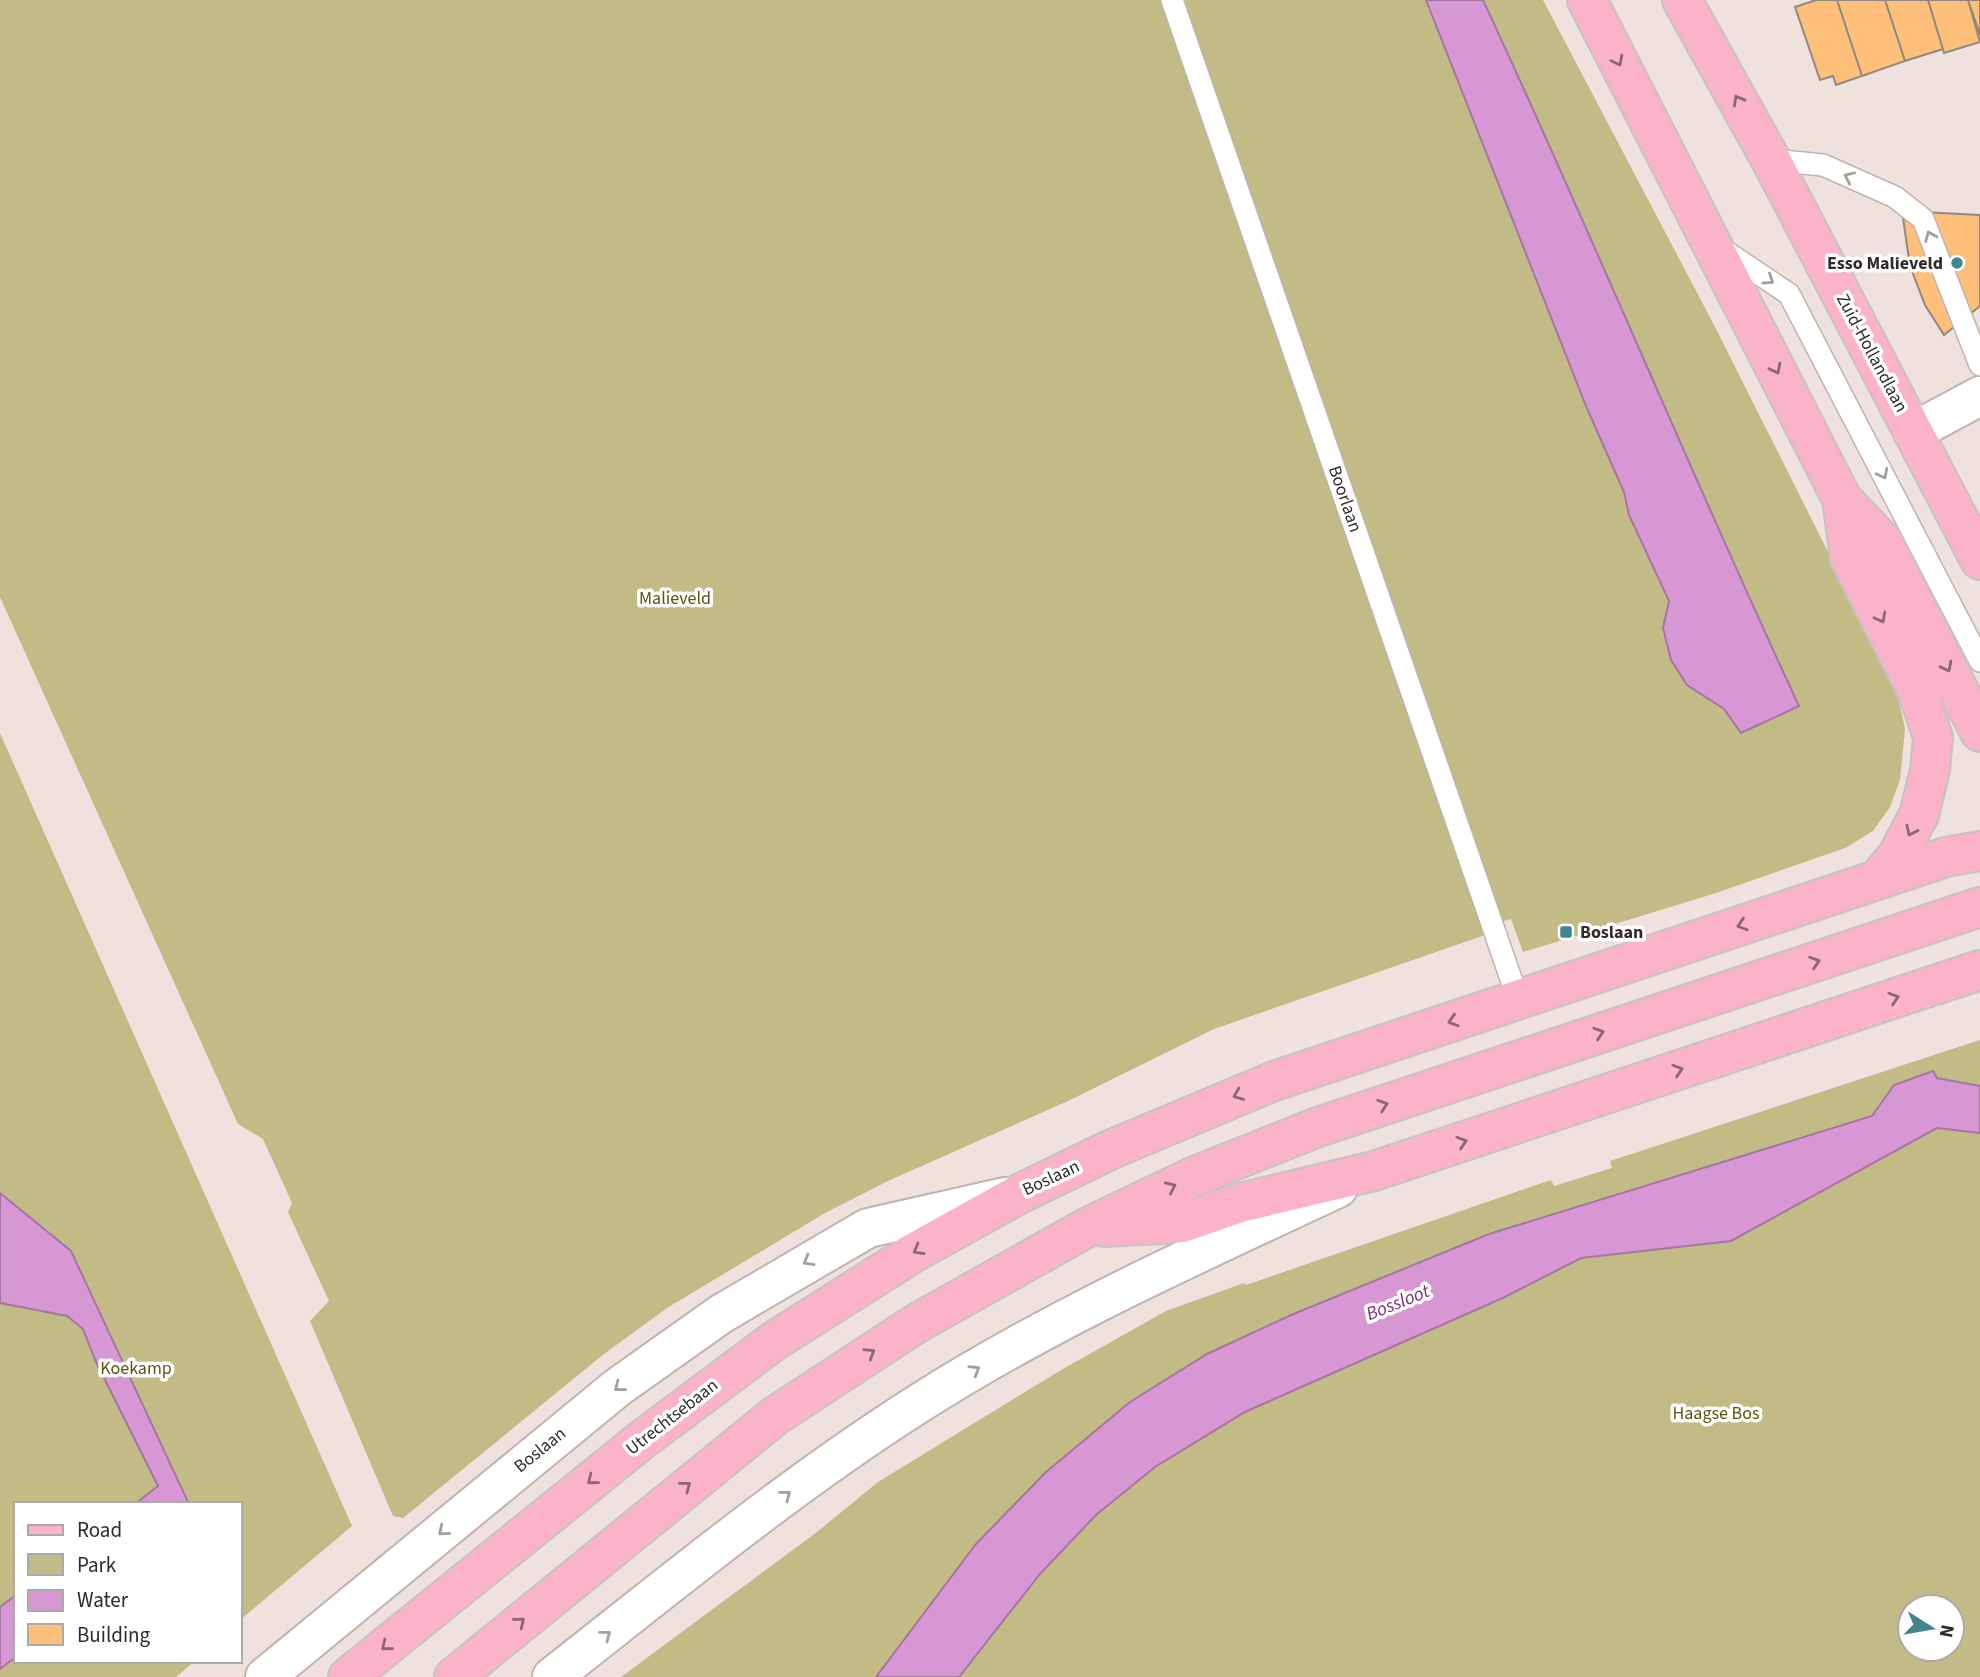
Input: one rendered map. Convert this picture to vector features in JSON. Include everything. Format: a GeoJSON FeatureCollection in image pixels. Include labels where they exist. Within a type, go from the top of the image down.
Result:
{"type":"FeatureCollection","features":[{"type":"Feature","properties":{"kind":"main road"},"geometry":{"type":"LineString","coordinates":[[1587,0],[1842,499],[1882,541],[1980,733]]}},
{"type":"Feature","properties":{"kind":"main road","name":"Zuid-Hollandlaan"},"geometry":{"type":"LineString","coordinates":[[1682,0],[1771,160],[1980,560]]}},
{"type":"Feature","properties":{"kind":"main road"},"geometry":{"type":"LineString","coordinates":[[1842,499],[1850,558],[1918,692],[1933,737],[1930,770],[1919,815],[1897,856],[1877,880]]}},
{"type":"Feature","properties":{"kind":"main road","name":"Boslaan"},"geometry":{"type":"LineString","coordinates":[[1021,1194],[1112,1149],[1274,1081],[1946,857],[1980,851]]}},
{"type":"Feature","properties":{"kind":"main road"},"geometry":{"type":"LineString","coordinates":[[454,1677],[775,1416],[917,1323],[1088,1227],[1195,1176],[1318,1127],[1980,907]]}},
{"type":"Feature","properties":{"kind":"main road"},"geometry":{"type":"LineString","coordinates":[[1088,1227],[1182,1223],[1240,1203],[1374,1171],[1980,970]]}},
{"type":"Feature","properties":{"kind":"main road","name":"Utrechtsebaan"},"geometry":{"type":"LineString","coordinates":[[348,1677],[711,1386],[774,1341],[913,1253],[1021,1194]]}},
{"type":"Feature","properties":{"kind":"street"},"geometry":{"type":"LineString","coordinates":[[1913,432],[1980,396]]}},
{"type":"Feature","properties":{"kind":"street"},"geometry":{"type":"LineString","coordinates":[[552,1677],[798,1486],[919,1403],[1034,1336],[1151,1275],[1374,1171]]}},
{"type":"Feature","properties":{"kind":"street","name":"Boslaan"},"geometry":{"type":"LineString","coordinates":[[265,1677],[610,1393],[722,1314],[868,1228],[1021,1194]]}},
{"type":"Feature","properties":{"kind":"lane","name":"Boorlaan"},"geometry":{"type":"LineString","coordinates":[[1172,0],[1518,999]]}},
{"type":"Feature","properties":{"kind":"lane"},"geometry":{"type":"LineString","coordinates":[[1771,160],[1823,165],[1895,197],[1923,219],[1980,365]]}},
{"type":"Feature","properties":{"kind":"lane"},"geometry":{"type":"LineString","coordinates":[[1712,242],[1789,294],[1980,660]]}},
{"type":"Feature","properties":{"kind":"green space","name":"Malieveld"},"geometry":{"type":"Polygon","coordinates":[[[0,0],[1454,0],[1799,705],[1483,0],[1543,0],[1714,325],[1896,687],[1905,729],[1900,780],[1890,807],[1873,831],[1845,848],[1713,894],[1523,952],[1511,919],[1485,926],[1488,934],[1214,1029],[1068,1101],[888,1181],[825,1213],[667,1308],[604,1354],[403,1518],[393,1516],[310,1321],[329,1301],[288,1212],[292,1203],[263,1139],[238,1124],[0,597],[0,0]]]}},
{"type":"Feature","properties":{"kind":"green space","name":"Koekamp"},"geometry":{"type":"Polygon","coordinates":[[[0,733],[352,1526],[242,1618],[242,1502],[14,1502],[14,1663],[193,1663],[176,1677],[0,1677],[0,733]]]}},
{"type":"Feature","properties":{"kind":"green space","name":"Haagse Bos"},"geometry":{"type":"Polygon","coordinates":[[[1980,1040],[1980,1677],[621,1677],[817,1532],[878,1482],[1061,1370],[1166,1311],[1551,1180],[1554,1186],[1612,1168],[1610,1161],[1980,1040]]]}},
{"type":"Feature","properties":{"kind":"water"},"geometry":{"type":"Polygon","coordinates":[[[1426,0],[1483,0],[1799,706],[1741,733],[1724,709],[1687,685],[1671,660],[1663,628],[1669,601],[1629,515],[1624,492],[1586,406],[1426,0]]]}},
{"type":"Feature","properties":{"kind":"water","name":"Bossloot"},"geometry":{"type":"Polygon","coordinates":[[[1933,1071],[1937,1078],[1980,1086],[1980,1133],[1937,1128],[1731,1241],[1581,1258],[1505,1297],[1245,1412],[1155,1467],[1096,1515],[1040,1574],[959,1677],[876,1677],[976,1544],[1046,1472],[1130,1402],[1207,1354],[1291,1315],[1489,1234],[1872,1116],[1894,1085],[1933,1071]]]}},
{"type":"Feature","properties":{"kind":"water"},"geometry":{"type":"Polygon","coordinates":[[[0,1193],[71,1251],[188,1502],[138,1502],[158,1486],[96,1362],[83,1329],[67,1316],[0,1303],[0,1193]]]}},
{"type":"Feature","properties":{"kind":"water"},"geometry":{"type":"Polygon","coordinates":[[[14,1596],[14,1658],[0,1669],[0,1607],[14,1596]]]}},
{"type":"Feature","properties":{"kind":"building"},"geometry":{"type":"Polygon","coordinates":[[[1816,0],[1837,0],[1862,76],[1836,85],[1833,76],[1820,80],[1795,7],[1816,0]]]}},
{"type":"Feature","properties":{"kind":"building"},"geometry":{"type":"Polygon","coordinates":[[[1837,0],[1885,0],[1905,61],[1862,76],[1837,0]]]}},
{"type":"Feature","properties":{"kind":"building"},"geometry":{"type":"Polygon","coordinates":[[[1885,0],[1928,0],[1943,49],[1905,61],[1885,0]]]}},
{"type":"Feature","properties":{"kind":"building"},"geometry":{"type":"Polygon","coordinates":[[[1928,0],[1968,0],[1980,42],[1944,53],[1928,0]]]}},
{"type":"Feature","properties":{"kind":"building"},"geometry":{"type":"Polygon","coordinates":[[[1968,0],[1980,0],[1980,35],[1968,0]]]}},
{"type":"Feature","properties":{"kind":"building"},"geometry":{"type":"Polygon","coordinates":[[[1902,211],[1980,215],[1980,306],[1944,335],[1925,305],[1910,266],[1902,211]]]}},
{"type":"Feature","properties":{"kind":"place","name":"Esso Malieveld"},"geometry":{"type":"Point","coordinates":[1957,263]}},
{"type":"Feature","properties":{"kind":"place","name":"Boslaan"},"geometry":{"type":"Point","coordinates":[1566,932]}}]}
